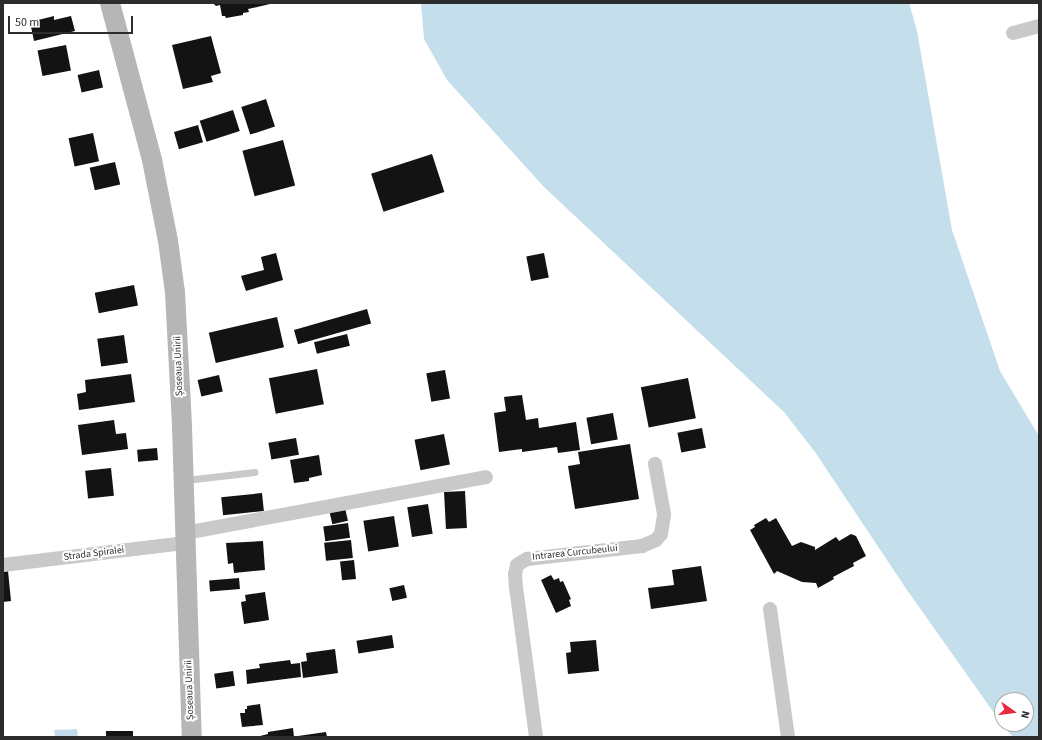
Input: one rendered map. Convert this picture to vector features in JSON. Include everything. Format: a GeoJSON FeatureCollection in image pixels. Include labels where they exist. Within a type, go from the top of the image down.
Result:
{"type":"FeatureCollection","features":[{"type":"Feature","properties":{"kind":"main road","name":"Șoseaua Unirii"},"geometry":{"type":"LineString","coordinates":[[110,3],[152,160],[168,241],[178,327],[192,737]]}},
{"type":"Feature","properties":{"kind":"street"},"geometry":{"type":"LineString","coordinates":[[1013,33],[1039,26]]}},
{"type":"Feature","properties":{"kind":"street","name":"Intrarea Curcubeului"},"geometry":{"type":"LineString","coordinates":[[536,737],[516,588],[515,574],[517,565],[527,559],[642,546],[656,540],[661,534],[664,514],[654,464]]}},
{"type":"Feature","properties":{"kind":"street","name":"Strada Spiralei"},"geometry":{"type":"LineString","coordinates":[[3,565],[186,538],[486,477]]}},
{"type":"Feature","properties":{"kind":"street"},"geometry":{"type":"LineString","coordinates":[[770,609],[788,737]]}},
{"type":"Feature","properties":{"kind":"lane"},"geometry":{"type":"LineString","coordinates":[[184,481],[255,472]]}},
{"type":"Feature","properties":{"kind":"water"},"geometry":{"type":"Polygon","coordinates":[[[421,3],[909,3],[917,31],[952,230],[1000,371],[1039,436],[1039,737],[1013,737],[1009,732],[1034,732],[1034,692],[994,692],[994,713],[907,590],[815,452],[784,412],[544,187],[447,80],[424,39],[421,3]]]}},
{"type":"Feature","properties":{"kind":"water"},"geometry":{"type":"Polygon","coordinates":[[[77,729],[78,737],[55,737],[54,730],[77,729]]]}},
{"type":"Feature","properties":{"kind":"building"},"geometry":{"type":"Polygon","coordinates":[[[213,3],[270,4],[248,9],[249,12],[243,13],[243,15],[226,18],[225,16],[222,16],[220,5],[216,6],[213,3]]]}},
{"type":"Feature","properties":{"kind":"building"},"geometry":{"type":"Polygon","coordinates":[[[54,16],[54,20],[71,16],[75,31],[34,41],[30,22],[54,16]]]}},
{"type":"Feature","properties":{"kind":"building"},"geometry":{"type":"Polygon","coordinates":[[[211,36],[221,73],[211,76],[213,82],[183,89],[172,45],[211,36]]]}},
{"type":"Feature","properties":{"kind":"building"},"geometry":{"type":"Polygon","coordinates":[[[66,45],[71,71],[42,76],[38,51],[66,45]]]}},
{"type":"Feature","properties":{"kind":"building"},"geometry":{"type":"Polygon","coordinates":[[[99,70],[103,88],[82,92],[78,75],[99,70]]]}},
{"type":"Feature","properties":{"kind":"building"},"geometry":{"type":"Polygon","coordinates":[[[266,99],[275,127],[250,135],[241,107],[266,99]]]}},
{"type":"Feature","properties":{"kind":"building"},"geometry":{"type":"Polygon","coordinates":[[[233,110],[240,131],[207,142],[200,121],[233,110]]]}},
{"type":"Feature","properties":{"kind":"building"},"geometry":{"type":"Polygon","coordinates":[[[198,125],[203,142],[179,149],[174,132],[198,125]]]}},
{"type":"Feature","properties":{"kind":"building"},"geometry":{"type":"Polygon","coordinates":[[[93,133],[99,161],[75,167],[69,138],[93,133]]]}},
{"type":"Feature","properties":{"kind":"building"},"geometry":{"type":"Polygon","coordinates":[[[283,140],[295,185],[255,196],[242,151],[283,140]]]}},
{"type":"Feature","properties":{"kind":"building"},"geometry":{"type":"Polygon","coordinates":[[[432,154],[444,192],[383,212],[371,174],[432,154]]]}},
{"type":"Feature","properties":{"kind":"building"},"geometry":{"type":"Polygon","coordinates":[[[115,162],[120,184],[95,190],[90,168],[115,162]]]}},
{"type":"Feature","properties":{"kind":"building"},"geometry":{"type":"Polygon","coordinates":[[[276,253],[283,280],[246,291],[241,276],[264,270],[261,257],[276,253]]]}},
{"type":"Feature","properties":{"kind":"building"},"geometry":{"type":"Polygon","coordinates":[[[544,253],[549,278],[531,281],[526,256],[544,253]]]}},
{"type":"Feature","properties":{"kind":"building"},"geometry":{"type":"Polygon","coordinates":[[[134,285],[138,306],[99,313],[95,293],[134,285]]]}},
{"type":"Feature","properties":{"kind":"building"},"geometry":{"type":"Polygon","coordinates":[[[367,309],[371,323],[298,344],[294,330],[367,309]]]}},
{"type":"Feature","properties":{"kind":"building"},"geometry":{"type":"Polygon","coordinates":[[[277,317],[284,347],[216,363],[209,333],[277,317]]]}},
{"type":"Feature","properties":{"kind":"building"},"geometry":{"type":"Polygon","coordinates":[[[347,334],[350,346],[317,354],[314,342],[347,334]]]}},
{"type":"Feature","properties":{"kind":"building"},"geometry":{"type":"Polygon","coordinates":[[[124,335],[128,363],[101,366],[97,339],[124,335]]]}},
{"type":"Feature","properties":{"kind":"building"},"geometry":{"type":"Polygon","coordinates":[[[317,369],[324,404],[276,414],[269,378],[317,369]]]}},
{"type":"Feature","properties":{"kind":"building"},"geometry":{"type":"Polygon","coordinates":[[[445,370],[450,399],[431,402],[426,373],[445,370]]]}},
{"type":"Feature","properties":{"kind":"building"},"geometry":{"type":"Polygon","coordinates":[[[131,374],[135,402],[79,410],[77,394],[86,392],[85,380],[131,374]]]}},
{"type":"Feature","properties":{"kind":"building"},"geometry":{"type":"Polygon","coordinates":[[[219,375],[223,392],[201,397],[198,380],[219,375]]]}},
{"type":"Feature","properties":{"kind":"building"},"geometry":{"type":"Polygon","coordinates":[[[688,378],[696,418],[649,427],[641,387],[688,378]]]}},
{"type":"Feature","properties":{"kind":"building"},"geometry":{"type":"Polygon","coordinates":[[[522,395],[526,420],[538,418],[539,428],[576,422],[580,450],[558,453],[557,447],[522,452],[522,449],[499,452],[494,413],[506,411],[504,397],[522,395]]]}},
{"type":"Feature","properties":{"kind":"building"},"geometry":{"type":"Polygon","coordinates":[[[613,413],[618,440],[591,444],[586,418],[613,413]]]}},
{"type":"Feature","properties":{"kind":"building"},"geometry":{"type":"Polygon","coordinates":[[[114,420],[116,434],[126,433],[128,449],[82,455],[78,425],[114,420]]]}},
{"type":"Feature","properties":{"kind":"building"},"geometry":{"type":"Polygon","coordinates":[[[702,428],[706,448],[681,452],[677,433],[702,428]]]}},
{"type":"Feature","properties":{"kind":"building"},"geometry":{"type":"Polygon","coordinates":[[[444,434],[450,464],[420,470],[415,440],[444,434]]]}},
{"type":"Feature","properties":{"kind":"building"},"geometry":{"type":"Polygon","coordinates":[[[296,438],[299,455],[271,460],[268,443],[296,438]]]}},
{"type":"Feature","properties":{"kind":"building"},"geometry":{"type":"Polygon","coordinates":[[[630,444],[639,499],[575,509],[568,466],[580,464],[578,452],[630,444]]]}},
{"type":"Feature","properties":{"kind":"building"},"geometry":{"type":"Polygon","coordinates":[[[157,448],[158,460],[138,462],[137,450],[157,448]]]}},
{"type":"Feature","properties":{"kind":"building"},"geometry":{"type":"Polygon","coordinates":[[[319,455],[322,475],[309,478],[309,481],[294,483],[290,460],[319,455]]]}},
{"type":"Feature","properties":{"kind":"building"},"geometry":{"type":"Polygon","coordinates":[[[111,468],[114,496],[88,499],[85,471],[111,468]]]}},
{"type":"Feature","properties":{"kind":"building"},"geometry":{"type":"Polygon","coordinates":[[[465,491],[467,528],[446,529],[444,492],[465,491]]]}},
{"type":"Feature","properties":{"kind":"building"},"geometry":{"type":"Polygon","coordinates":[[[262,493],[264,511],[223,515],[221,497],[262,493]]]}},
{"type":"Feature","properties":{"kind":"building"},"geometry":{"type":"Polygon","coordinates":[[[428,504],[433,534],[412,537],[407,507],[428,504]]]}},
{"type":"Feature","properties":{"kind":"building"},"geometry":{"type":"Polygon","coordinates":[[[345,508],[348,521],[332,524],[329,512],[345,508]]]}},
{"type":"Feature","properties":{"kind":"building"},"geometry":{"type":"Polygon","coordinates":[[[394,516],[399,547],[368,551],[363,521],[394,516]]]}},
{"type":"Feature","properties":{"kind":"building"},"geometry":{"type":"Polygon","coordinates":[[[766,518],[769,522],[776,518],[792,546],[801,542],[815,547],[815,550],[836,537],[839,541],[851,534],[856,536],[866,556],[853,563],[854,566],[833,577],[834,579],[818,588],[816,583],[802,582],[777,571],[774,574],[750,530],[755,527],[754,525],[766,518]]]}},
{"type":"Feature","properties":{"kind":"building"},"geometry":{"type":"Polygon","coordinates":[[[348,523],[350,538],[325,541],[323,526],[348,523]]]}},
{"type":"Feature","properties":{"kind":"building"},"geometry":{"type":"Polygon","coordinates":[[[351,540],[353,558],[326,561],[324,543],[351,540]]]}},
{"type":"Feature","properties":{"kind":"building"},"geometry":{"type":"Polygon","coordinates":[[[263,541],[265,570],[234,573],[233,563],[228,564],[226,543],[263,541]]]}},
{"type":"Feature","properties":{"kind":"building"},"geometry":{"type":"Polygon","coordinates":[[[354,560],[356,579],[342,580],[340,561],[354,560]]]}},
{"type":"Feature","properties":{"kind":"building"},"geometry":{"type":"Polygon","coordinates":[[[701,566],[707,601],[651,609],[648,588],[674,585],[672,570],[701,566]]]}},
{"type":"Feature","properties":{"kind":"building"},"geometry":{"type":"Polygon","coordinates":[[[8,571],[11,601],[3,602],[3,572],[8,571]]]}},
{"type":"Feature","properties":{"kind":"building"},"geometry":{"type":"Polygon","coordinates":[[[551,575],[554,580],[559,578],[560,582],[563,581],[571,599],[569,600],[571,606],[556,613],[541,580],[551,575]]]}},
{"type":"Feature","properties":{"kind":"building"},"geometry":{"type":"Polygon","coordinates":[[[239,578],[240,589],[210,592],[209,581],[239,578]]]}},
{"type":"Feature","properties":{"kind":"building"},"geometry":{"type":"Polygon","coordinates":[[[404,585],[407,598],[392,601],[389,588],[404,585]]]}},
{"type":"Feature","properties":{"kind":"building"},"geometry":{"type":"Polygon","coordinates":[[[265,592],[269,620],[244,624],[241,602],[246,601],[245,595],[265,592]]]}},
{"type":"Feature","properties":{"kind":"building"},"geometry":{"type":"Polygon","coordinates":[[[392,635],[394,648],[358,653],[356,641],[392,635]]]}},
{"type":"Feature","properties":{"kind":"building"},"geometry":{"type":"Polygon","coordinates":[[[596,640],[599,671],[568,674],[566,653],[571,652],[570,642],[596,640]]]}},
{"type":"Feature","properties":{"kind":"building"},"geometry":{"type":"Polygon","coordinates":[[[335,649],[338,673],[303,678],[301,662],[307,661],[306,653],[335,649]]]}},
{"type":"Feature","properties":{"kind":"building"},"geometry":{"type":"Polygon","coordinates":[[[290,660],[291,664],[300,663],[301,677],[247,684],[246,670],[260,668],[259,664],[290,660]]]}},
{"type":"Feature","properties":{"kind":"building"},"geometry":{"type":"Polygon","coordinates":[[[233,671],[235,686],[216,688],[214,674],[233,671]]]}},
{"type":"Feature","properties":{"kind":"building"},"geometry":{"type":"Polygon","coordinates":[[[260,704],[263,725],[242,727],[240,713],[245,713],[247,706],[260,704]]]}},
{"type":"Feature","properties":{"kind":"building"},"geometry":{"type":"Polygon","coordinates":[[[293,728],[294,737],[256,737],[268,734],[268,732],[293,728]]]}},
{"type":"Feature","properties":{"kind":"building"},"geometry":{"type":"Polygon","coordinates":[[[106,731],[133,731],[133,737],[106,737],[106,731]]]}},
{"type":"Feature","properties":{"kind":"building"},"geometry":{"type":"Polygon","coordinates":[[[326,732],[327,737],[298,737],[298,736],[326,732]]]}}]}
